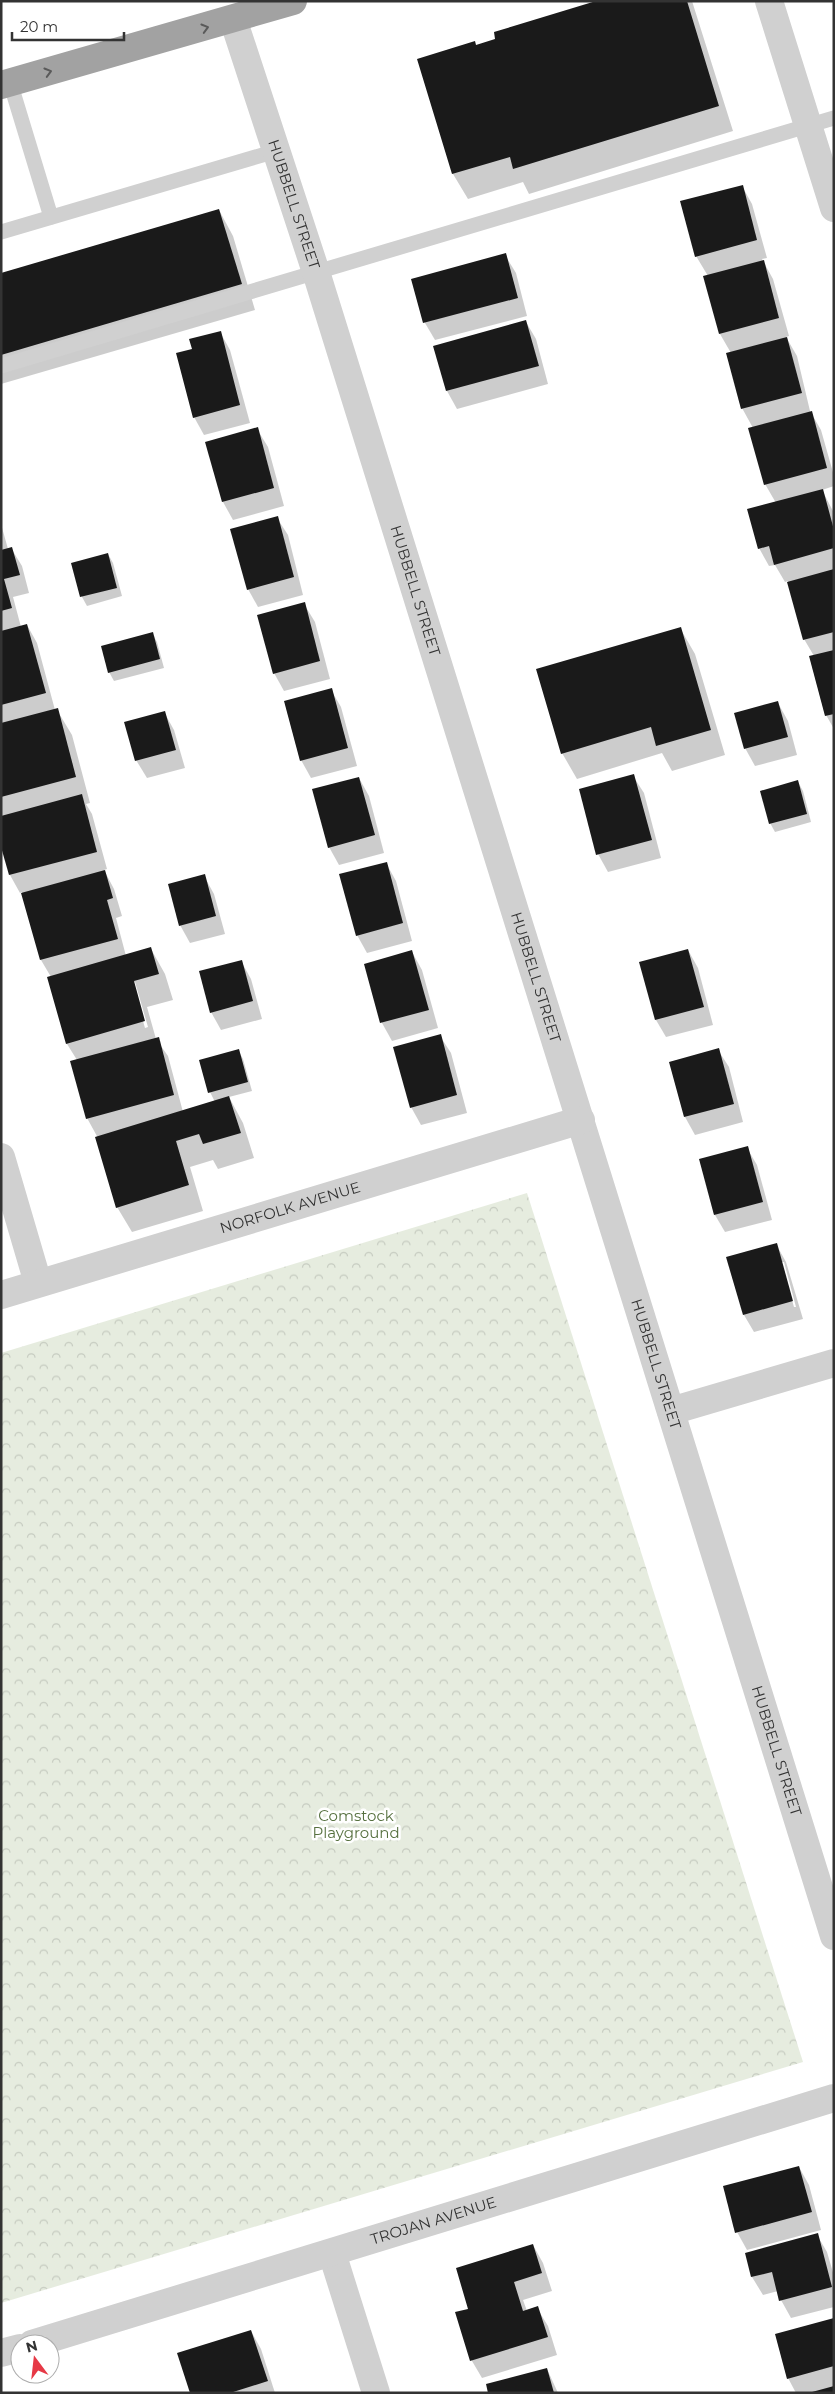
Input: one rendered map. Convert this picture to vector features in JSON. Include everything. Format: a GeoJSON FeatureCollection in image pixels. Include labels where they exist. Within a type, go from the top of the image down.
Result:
{"type":"FeatureCollection","features":[{"type":"Feature","properties":{"kind":"highway"},"geometry":{"type":"LineString","coordinates":[[6,84],[225,10],[293,1]]}},
{"type":"Feature","properties":{"kind":"street"},"geometry":{"type":"LineString","coordinates":[[769,1],[821,121],[834,208]]}},
{"type":"Feature","properties":{"kind":"street","name":"HUBBELL STREET"},"geometry":{"type":"LineString","coordinates":[[225,10],[276,151],[316,272],[834,1936]]}},
{"type":"Feature","properties":{"kind":"street","name":"NORFOLK AVENUE"},"geometry":{"type":"LineString","coordinates":[[1,1294],[581,1120]]}},
{"type":"Feature","properties":{"kind":"street"},"geometry":{"type":"LineString","coordinates":[[1,1157],[38,1283]]}},
{"type":"Feature","properties":{"kind":"street"},"geometry":{"type":"LineString","coordinates":[[671,1411],[834,1363]]}},
{"type":"Feature","properties":{"kind":"street","name":"TROJAN AVENUE"},"geometry":{"type":"LineString","coordinates":[[60,2336],[834,2098]]}},
{"type":"Feature","properties":{"kind":"street"},"geometry":{"type":"LineString","coordinates":[[332,2253],[376,2393]]}},
{"type":"Feature","properties":{"kind":"lane"},"geometry":{"type":"LineString","coordinates":[[6,84],[51,217]]}},
{"type":"Feature","properties":{"kind":"lane"},"geometry":{"type":"LineString","coordinates":[[1,366],[821,121]]}},
{"type":"Feature","properties":{"kind":"lane"},"geometry":{"type":"LineString","coordinates":[[1,232],[276,151]]}},
{"type":"Feature","properties":{"kind":"green space","name":"Comstock Playground"},"geometry":{"type":"Polygon","coordinates":[[[527,1193],[803,2062],[1,2303],[1,1353],[527,1193]]]}},
{"type":"Feature","properties":{"kind":"building"},"geometry":{"type":"Polygon","coordinates":[[[596,1],[687,1],[719,106],[513,169],[510,157],[452,174],[417,59],[475,41],[476,45],[495,39],[494,32],[596,1]]]}},
{"type":"Feature","properties":{"kind":"building"},"geometry":{"type":"Polygon","coordinates":[[[743,185],[757,240],[695,257],[680,201],[743,185]]]}},
{"type":"Feature","properties":{"kind":"building"},"geometry":{"type":"Polygon","coordinates":[[[219,209],[242,284],[1,355],[1,273],[219,209]]]}},
{"type":"Feature","properties":{"kind":"building"},"geometry":{"type":"Polygon","coordinates":[[[506,253],[518,298],[423,323],[411,279],[506,253]]]}},
{"type":"Feature","properties":{"kind":"building"},"geometry":{"type":"Polygon","coordinates":[[[764,260],[779,318],[719,334],[703,276],[764,260]]]}},
{"type":"Feature","properties":{"kind":"building"},"geometry":{"type":"Polygon","coordinates":[[[526,320],[539,366],[446,391],[433,346],[526,320]]]}},
{"type":"Feature","properties":{"kind":"building"},"geometry":{"type":"Polygon","coordinates":[[[221,331],[240,405],[193,418],[176,353],[192,349],[189,339],[221,331]]]}},
{"type":"Feature","properties":{"kind":"building"},"geometry":{"type":"Polygon","coordinates":[[[787,337],[802,393],[741,409],[726,353],[787,337]]]}},
{"type":"Feature","properties":{"kind":"building"},"geometry":{"type":"Polygon","coordinates":[[[812,411],[827,468],[764,485],[748,428],[812,411]]]}},
{"type":"Feature","properties":{"kind":"building"},"geometry":{"type":"Polygon","coordinates":[[[258,427],[274,488],[222,502],[205,442],[258,427]]]}},
{"type":"Feature","properties":{"kind":"building"},"geometry":{"type":"Polygon","coordinates":[[[823,489],[834,530],[834,548],[774,565],[769,546],[758,549],[747,509],[823,489]]]}},
{"type":"Feature","properties":{"kind":"building"},"geometry":{"type":"Polygon","coordinates":[[[278,516],[294,577],[247,590],[230,529],[278,516]]]}},
{"type":"Feature","properties":{"kind":"building"},"geometry":{"type":"Polygon","coordinates":[[[12,547],[20,575],[4,579],[12,608],[1,611],[1,550],[12,547]]]}},
{"type":"Feature","properties":{"kind":"building"},"geometry":{"type":"Polygon","coordinates":[[[108,553],[117,588],[80,597],[71,563],[108,553]]]}},
{"type":"Feature","properties":{"kind":"building"},"geometry":{"type":"Polygon","coordinates":[[[834,569],[834,632],[803,640],[787,582],[834,569]]]}},
{"type":"Feature","properties":{"kind":"building"},"geometry":{"type":"Polygon","coordinates":[[[305,602],[320,661],[273,674],[257,615],[305,602]]]}},
{"type":"Feature","properties":{"kind":"building"},"geometry":{"type":"Polygon","coordinates":[[[27,624],[46,693],[1,705],[1,631],[27,624]]]}},
{"type":"Feature","properties":{"kind":"building"},"geometry":{"type":"Polygon","coordinates":[[[681,627],[711,730],[656,746],[651,727],[561,754],[536,669],[681,627]]]}},
{"type":"Feature","properties":{"kind":"building"},"geometry":{"type":"Polygon","coordinates":[[[153,632],[160,659],[108,673],[101,646],[153,632]]]}},
{"type":"Feature","properties":{"kind":"building"},"geometry":{"type":"Polygon","coordinates":[[[834,650],[834,714],[825,716],[809,656],[834,650]]]}},
{"type":"Feature","properties":{"kind":"building"},"geometry":{"type":"Polygon","coordinates":[[[332,688],[348,748],[300,761],[284,701],[332,688]]]}},
{"type":"Feature","properties":{"kind":"building"},"geometry":{"type":"Polygon","coordinates":[[[778,701],[788,737],[744,749],[734,713],[778,701]]]}},
{"type":"Feature","properties":{"kind":"building"},"geometry":{"type":"Polygon","coordinates":[[[58,708],[76,777],[1,797],[1,723],[58,708]]]}},
{"type":"Feature","properties":{"kind":"building"},"geometry":{"type":"Polygon","coordinates":[[[165,711],[176,750],[135,761],[124,722],[165,711]]]}},
{"type":"Feature","properties":{"kind":"building"},"geometry":{"type":"Polygon","coordinates":[[[634,774],[652,840],[596,855],[579,789],[634,774]]]}},
{"type":"Feature","properties":{"kind":"building"},"geometry":{"type":"Polygon","coordinates":[[[359,777],[375,835],[328,848],[312,789],[359,777]]]}},
{"type":"Feature","properties":{"kind":"building"},"geometry":{"type":"Polygon","coordinates":[[[798,780],[807,814],[769,824],[760,791],[798,780]]]}},
{"type":"Feature","properties":{"kind":"building"},"geometry":{"type":"Polygon","coordinates":[[[82,794],[97,852],[9,875],[1,847],[1,816],[82,794]]]}},
{"type":"Feature","properties":{"kind":"building"},"geometry":{"type":"Polygon","coordinates":[[[387,862],[403,923],[356,936],[339,874],[387,862]]]}},
{"type":"Feature","properties":{"kind":"building"},"geometry":{"type":"Polygon","coordinates":[[[105,870],[113,898],[107,900],[118,939],[40,960],[21,893],[105,870]]]}},
{"type":"Feature","properties":{"kind":"building"},"geometry":{"type":"Polygon","coordinates":[[[205,874],[216,916],[179,926],[168,884],[205,874]]]}},
{"type":"Feature","properties":{"kind":"building"},"geometry":{"type":"Polygon","coordinates":[[[151,947],[159,974],[134,981],[145,1021],[66,1044],[47,977],[151,947]]]}},
{"type":"Feature","properties":{"kind":"building"},"geometry":{"type":"Polygon","coordinates":[[[688,949],[704,1007],[655,1020],[639,962],[688,949]]]}},
{"type":"Feature","properties":{"kind":"building"},"geometry":{"type":"Polygon","coordinates":[[[412,950],[429,1010],[380,1023],[364,964],[412,950]]]}},
{"type":"Feature","properties":{"kind":"building"},"geometry":{"type":"Polygon","coordinates":[[[242,960],[253,1001],[210,1013],[199,971],[242,960]]]}},
{"type":"Feature","properties":{"kind":"building"},"geometry":{"type":"Polygon","coordinates":[[[441,1034],[457,1095],[410,1108],[393,1047],[441,1034]]]}},
{"type":"Feature","properties":{"kind":"building"},"geometry":{"type":"Polygon","coordinates":[[[159,1037],[174,1095],[86,1119],[70,1061],[159,1037]]]}},
{"type":"Feature","properties":{"kind":"building"},"geometry":{"type":"Polygon","coordinates":[[[719,1048],[734,1104],[684,1117],[669,1062],[719,1048]]]}},
{"type":"Feature","properties":{"kind":"building"},"geometry":{"type":"Polygon","coordinates":[[[239,1049],[248,1082],[208,1093],[199,1060],[239,1049]]]}},
{"type":"Feature","properties":{"kind":"building"},"geometry":{"type":"Polygon","coordinates":[[[229,1096],[241,1133],[203,1144],[199,1134],[176,1141],[189,1185],[116,1208],[95,1137],[229,1096]]]}},
{"type":"Feature","properties":{"kind":"building"},"geometry":{"type":"Polygon","coordinates":[[[748,1146],[763,1202],[714,1215],[699,1159],[748,1146]]]}},
{"type":"Feature","properties":{"kind":"building"},"geometry":{"type":"Polygon","coordinates":[[[777,1243],[793,1301],[743,1315],[726,1257],[777,1243]]]}},
{"type":"Feature","properties":{"kind":"building"},"geometry":{"type":"Polygon","coordinates":[[[799,2166],[812,2212],[735,2233],[723,2186],[799,2166]]]}},
{"type":"Feature","properties":{"kind":"building"},"geometry":{"type":"Polygon","coordinates":[[[818,2233],[832,2287],[779,2301],[772,2272],[751,2277],[745,2253],[818,2233]]]}},
{"type":"Feature","properties":{"kind":"building"},"geometry":{"type":"Polygon","coordinates":[[[533,2244],[542,2273],[514,2282],[523,2311],[538,2306],[548,2337],[470,2361],[455,2312],[468,2309],[456,2268],[533,2244]]]}},
{"type":"Feature","properties":{"kind":"building"},"geometry":{"type":"Polygon","coordinates":[[[834,2318],[834,2366],[787,2379],[775,2334],[834,2318]]]}},
{"type":"Feature","properties":{"kind":"building"},"geometry":{"type":"Polygon","coordinates":[[[251,2330],[268,2381],[230,2393],[190,2393],[177,2353],[251,2330]]]}},
{"type":"Feature","properties":{"kind":"building"},"geometry":{"type":"Polygon","coordinates":[[[547,2368],[554,2393],[488,2393],[486,2384],[547,2368]]]}},
{"type":"Feature","properties":{"kind":"building"},"geometry":{"type":"Polygon","coordinates":[[[834,2386],[834,2393],[812,2393],[812,2392],[834,2386]]]}}]}
